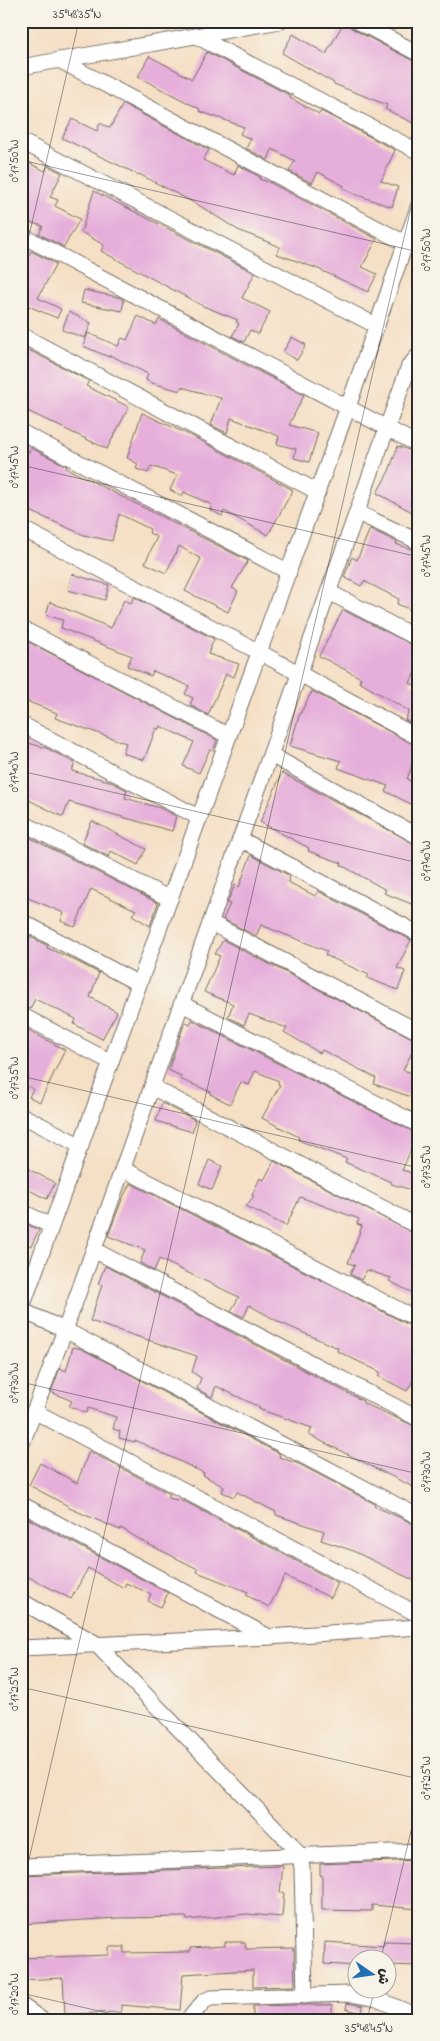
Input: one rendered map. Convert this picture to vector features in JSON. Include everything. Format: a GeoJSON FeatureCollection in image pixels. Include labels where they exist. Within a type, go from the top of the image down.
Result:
{"type":"FeatureCollection","features":[{"type":"Feature","properties":{"kind":"street"},"geometry":{"type":"LineString","coordinates":[[21,67],[280,21]]}},
{"type":"Feature","properties":{"kind":"street"},"geometry":{"type":"LineString","coordinates":[[357,21],[419,54]]}},
{"type":"Feature","properties":{"kind":"street"},"geometry":{"type":"LineString","coordinates":[[196,36],[419,152]]}},
{"type":"Feature","properties":{"kind":"street"},"geometry":{"type":"LineString","coordinates":[[59,60],[406,243]]}},
{"type":"Feature","properties":{"kind":"street"},"geometry":{"type":"LineString","coordinates":[[21,141],[377,326]]}},
{"type":"Feature","properties":{"kind":"street"},"geometry":{"type":"LineString","coordinates":[[419,205],[318,492],[21,1310],[65,1330],[419,1517]]}},
{"type":"Feature","properties":{"kind":"street"},"geometry":{"type":"LineString","coordinates":[[21,235],[419,445]]}},
{"type":"Feature","properties":{"kind":"street"},"geometry":{"type":"LineString","coordinates":[[21,336],[318,492]]}},
{"type":"Feature","properties":{"kind":"street"},"geometry":{"type":"LineString","coordinates":[[21,1446],[94,1250],[409,366],[419,355]]}},
{"type":"Feature","properties":{"kind":"street"},"geometry":{"type":"LineString","coordinates":[[21,432],[288,572]]}},
{"type":"Feature","properties":{"kind":"street"},"geometry":{"type":"LineString","coordinates":[[358,513],[419,542]]}},
{"type":"Feature","properties":{"kind":"street"},"geometry":{"type":"LineString","coordinates":[[21,528],[419,738]]}},
{"type":"Feature","properties":{"kind":"street"},"geometry":{"type":"LineString","coordinates":[[329,592],[419,639]]}},
{"type":"Feature","properties":{"kind":"street"},"geometry":{"type":"LineString","coordinates":[[21,628],[229,736]]}},
{"type":"Feature","properties":{"kind":"street"},"geometry":{"type":"LineString","coordinates":[[21,724],[200,818]]}},
{"type":"Feature","properties":{"kind":"street"},"geometry":{"type":"LineString","coordinates":[[271,755],[419,836]]}},
{"type":"Feature","properties":{"kind":"street"},"geometry":{"type":"LineString","coordinates":[[21,822],[170,899]]}},
{"type":"Feature","properties":{"kind":"street"},"geometry":{"type":"LineString","coordinates":[[240,840],[419,934]]}},
{"type":"Feature","properties":{"kind":"street"},"geometry":{"type":"LineString","coordinates":[[21,921],[139,984]]}},
{"type":"Feature","properties":{"kind":"street"},"geometry":{"type":"LineString","coordinates":[[211,923],[419,1032]]}},
{"type":"Feature","properties":{"kind":"street"},"geometry":{"type":"LineString","coordinates":[[182,1004],[419,1125]]}},
{"type":"Feature","properties":{"kind":"street"},"geometry":{"type":"LineString","coordinates":[[21,1015],[111,1062]]}},
{"type":"Feature","properties":{"kind":"street"},"geometry":{"type":"LineString","coordinates":[[152,1088],[419,1227]]}},
{"type":"Feature","properties":{"kind":"street"},"geometry":{"type":"LineString","coordinates":[[21,1114],[81,1146]]}},
{"type":"Feature","properties":{"kind":"street"},"geometry":{"type":"LineString","coordinates":[[122,1169],[419,1320]]}},
{"type":"Feature","properties":{"kind":"street"},"geometry":{"type":"LineString","coordinates":[[21,1211],[52,1226]]}},
{"type":"Feature","properties":{"kind":"street"},"geometry":{"type":"LineString","coordinates":[[94,1250],[419,1420]]}},
{"type":"Feature","properties":{"kind":"street"},"geometry":{"type":"LineString","coordinates":[[34,1411],[419,1615]]}},
{"type":"Feature","properties":{"kind":"street"},"geometry":{"type":"LineString","coordinates":[[21,1504],[269,1637]]}},
{"type":"Feature","properties":{"kind":"street"},"geometry":{"type":"LineString","coordinates":[[21,1601],[95,1643],[292,1844],[300,1856],[302,1868],[305,1996]]}},
{"type":"Feature","properties":{"kind":"street"},"geometry":{"type":"LineString","coordinates":[[21,1648],[95,1643],[269,1637],[419,1626]]}},
{"type":"Feature","properties":{"kind":"street"},"geometry":{"type":"LineString","coordinates":[[21,1866],[419,1851]]}},
{"type":"Feature","properties":{"kind":"street"},"geometry":{"type":"LineString","coordinates":[[188,2020],[204,2001],[211,1998],[350,1994],[377,1999],[419,2017]]}},
{"type":"Feature","properties":{"kind":"street"},"geometry":{"type":"LineString","coordinates":[[21,2005],[42,2020]]}},
{"type":"Feature","properties":{"kind":"building"},"geometry":{"type":"Polygon","coordinates":[[[344,22],[353,29],[419,64],[419,126],[385,109],[387,105],[334,84],[282,53],[293,34],[326,54],[344,22]]]}},
{"type":"Feature","properties":{"kind":"building"},"geometry":{"type":"Polygon","coordinates":[[[207,52],[291,96],[290,98],[319,114],[321,111],[395,150],[381,181],[398,187],[392,207],[354,194],[343,188],[344,186],[318,172],[312,183],[289,171],[295,161],[272,149],[268,160],[246,148],[251,139],[240,134],[244,127],[199,111],[200,109],[138,77],[149,56],[192,79],[207,52]]]}},
{"type":"Feature","properties":{"kind":"building"},"geometry":{"type":"Polygon","coordinates":[[[123,104],[209,150],[203,160],[234,175],[238,165],[260,177],[259,179],[271,183],[377,239],[362,267],[377,274],[368,292],[316,268],[277,254],[280,247],[238,230],[200,206],[139,174],[62,138],[72,119],[97,131],[100,123],[110,128],[123,104]]]}},
{"type":"Feature","properties":{"kind":"building"},"geometry":{"type":"Polygon","coordinates":[[[21,159],[45,171],[48,166],[62,173],[50,197],[58,200],[55,206],[80,219],[64,247],[39,234],[43,226],[21,220],[21,159]]]}},
{"type":"Feature","properties":{"kind":"building"},"geometry":{"type":"Polygon","coordinates":[[[94,191],[255,273],[242,298],[270,312],[258,334],[250,330],[244,342],[232,336],[239,324],[236,322],[238,320],[203,306],[101,251],[104,245],[81,232],[94,191]]]}},
{"type":"Feature","properties":{"kind":"building"},"geometry":{"type":"Polygon","coordinates":[[[31,251],[56,264],[38,298],[61,309],[57,318],[21,303],[21,272],[31,251]]]}},
{"type":"Feature","properties":{"kind":"building"},"geometry":{"type":"Polygon","coordinates":[[[84,290],[124,300],[122,311],[81,303],[84,290]]]}},
{"type":"Feature","properties":{"kind":"building"},"geometry":{"type":"Polygon","coordinates":[[[69,312],[91,323],[85,338],[62,330],[69,312]]]}},
{"type":"Feature","properties":{"kind":"building"},"geometry":{"type":"Polygon","coordinates":[[[138,316],[156,325],[159,319],[304,395],[289,425],[318,433],[309,462],[294,458],[296,449],[277,444],[279,436],[231,418],[227,433],[211,425],[221,398],[181,387],[180,391],[152,383],[146,380],[148,374],[110,355],[109,357],[83,346],[88,333],[118,346],[122,338],[127,340],[138,316]]]}},
{"type":"Feature","properties":{"kind":"building"},"geometry":{"type":"Polygon","coordinates":[[[292,337],[306,345],[297,360],[283,352],[292,337]]]}},
{"type":"Feature","properties":{"kind":"building"},"geometry":{"type":"Polygon","coordinates":[[[21,346],[89,381],[86,386],[129,407],[107,449],[21,408],[21,346]]]}},
{"type":"Feature","properties":{"kind":"building"},"geometry":{"type":"Polygon","coordinates":[[[142,413],[194,437],[293,490],[268,535],[224,511],[222,516],[210,510],[212,505],[184,492],[182,496],[170,490],[177,475],[151,466],[148,473],[136,469],[138,464],[127,458],[142,413]]]}},
{"type":"Feature","properties":{"kind":"building"},"geometry":{"type":"Polygon","coordinates":[[[398,446],[419,454],[419,501],[412,512],[377,493],[389,471],[398,446]]]}},
{"type":"Feature","properties":{"kind":"building"},"geometry":{"type":"Polygon","coordinates":[[[21,448],[29,452],[31,448],[67,466],[66,468],[248,561],[232,588],[238,591],[228,612],[185,591],[201,559],[179,546],[166,573],[145,563],[157,537],[149,533],[150,529],[119,514],[112,541],[84,535],[21,507],[21,448]]]}},
{"type":"Feature","properties":{"kind":"building"},"geometry":{"type":"Polygon","coordinates":[[[370,529],[397,542],[396,544],[419,552],[419,613],[397,604],[399,599],[364,581],[361,586],[344,577],[352,557],[357,560],[370,529]]]}},
{"type":"Feature","properties":{"kind":"building"},"geometry":{"type":"Polygon","coordinates":[[[72,574],[109,585],[105,600],[68,590],[72,574]]]}},
{"type":"Feature","properties":{"kind":"building"},"geometry":{"type":"Polygon","coordinates":[[[134,597],[214,639],[208,654],[239,664],[234,677],[226,674],[208,715],[190,705],[193,698],[185,694],[189,686],[153,671],[151,676],[127,666],[132,656],[61,628],[63,620],[46,615],[50,602],[111,628],[124,600],[131,603],[134,597]]]}},
{"type":"Feature","properties":{"kind":"building"},"geometry":{"type":"Polygon","coordinates":[[[343,610],[419,648],[419,664],[410,683],[419,687],[419,727],[405,720],[409,711],[359,682],[361,678],[319,656],[343,610]]]}},
{"type":"Feature","properties":{"kind":"building"},"geometry":{"type":"Polygon","coordinates":[[[27,641],[217,740],[213,751],[210,749],[199,773],[183,766],[194,742],[160,726],[158,730],[156,728],[144,760],[123,753],[126,743],[55,718],[57,713],[21,699],[21,651],[27,641]]]}},
{"type":"Feature","properties":{"kind":"building"},"geometry":{"type":"Polygon","coordinates":[[[312,691],[419,747],[407,779],[419,786],[411,804],[385,791],[388,786],[338,768],[341,761],[290,746],[299,716],[312,691]]]}},
{"type":"Feature","properties":{"kind":"building"},"geometry":{"type":"Polygon","coordinates":[[[21,741],[46,748],[75,763],[72,771],[109,781],[127,790],[125,798],[160,808],[176,816],[172,831],[69,802],[63,817],[21,796],[21,741]]]}},
{"type":"Feature","properties":{"kind":"building"},"geometry":{"type":"Polygon","coordinates":[[[282,773],[419,846],[419,907],[384,893],[386,890],[341,865],[342,863],[308,851],[309,848],[260,822],[282,773]]]}},
{"type":"Feature","properties":{"kind":"building"},"geometry":{"type":"Polygon","coordinates":[[[92,821],[146,849],[138,865],[111,851],[109,857],[82,843],[92,821]]]}},
{"type":"Feature","properties":{"kind":"building"},"geometry":{"type":"Polygon","coordinates":[[[21,833],[158,903],[150,926],[132,915],[136,910],[91,889],[75,927],[61,921],[64,913],[21,895],[21,833]]]}},
{"type":"Feature","properties":{"kind":"building"},"geometry":{"type":"Polygon","coordinates":[[[251,855],[290,876],[288,882],[315,896],[318,891],[411,940],[397,968],[405,971],[398,990],[367,978],[369,975],[325,955],[327,951],[261,925],[256,936],[223,919],[230,904],[227,903],[235,885],[239,887],[251,855]]]}},
{"type":"Feature","properties":{"kind":"building"},"geometry":{"type":"Polygon","coordinates":[[[21,932],[48,946],[47,948],[99,973],[90,997],[117,1012],[102,1039],[74,1024],[76,1019],[35,999],[30,1009],[21,1006],[21,932]]]}},
{"type":"Feature","properties":{"kind":"building"},"geometry":{"type":"Polygon","coordinates":[[[223,940],[418,1041],[403,1070],[419,1075],[411,1097],[374,1084],[376,1078],[322,1050],[320,1053],[284,1032],[287,1028],[249,1014],[244,1025],[228,1017],[233,1004],[204,992],[220,956],[215,954],[223,940]]]}},
{"type":"Feature","properties":{"kind":"building"},"geometry":{"type":"Polygon","coordinates":[[[192,1020],[418,1134],[402,1170],[419,1175],[419,1192],[391,1184],[391,1182],[345,1162],[347,1159],[298,1140],[299,1137],[262,1118],[280,1085],[278,1084],[279,1081],[255,1071],[249,1085],[241,1082],[230,1104],[210,1094],[211,1092],[180,1079],[181,1076],[168,1070],[185,1022],[190,1025],[192,1020]]]}},
{"type":"Feature","properties":{"kind":"building"},"geometry":{"type":"Polygon","coordinates":[[[21,1026],[65,1050],[40,1102],[29,1097],[33,1089],[21,1083],[21,1026]]]}},
{"type":"Feature","properties":{"kind":"building"},"geometry":{"type":"Polygon","coordinates":[[[162,1103],[195,1120],[192,1132],[156,1121],[162,1103]]]}},
{"type":"Feature","properties":{"kind":"building"},"geometry":{"type":"Polygon","coordinates":[[[209,1160],[222,1166],[212,1190],[199,1184],[209,1160]]]}},
{"type":"Feature","properties":{"kind":"building"},"geometry":{"type":"Polygon","coordinates":[[[274,1161],[419,1236],[419,1296],[389,1281],[391,1278],[367,1270],[361,1280],[350,1274],[355,1265],[348,1263],[362,1226],[357,1224],[359,1219],[300,1197],[286,1226],[246,1206],[254,1196],[252,1195],[260,1178],[264,1180],[274,1161]]]}},
{"type":"Feature","properties":{"kind":"building"},"geometry":{"type":"Polygon","coordinates":[[[21,1165],[55,1183],[47,1199],[21,1186],[21,1165]]]}},
{"type":"Feature","properties":{"kind":"building"},"geometry":{"type":"Polygon","coordinates":[[[130,1183],[419,1330],[419,1370],[407,1391],[378,1376],[380,1372],[337,1351],[338,1348],[279,1322],[249,1305],[244,1317],[231,1311],[239,1297],[159,1259],[154,1271],[140,1263],[145,1250],[108,1236],[130,1183]]]}},
{"type":"Feature","properties":{"kind":"building"},"geometry":{"type":"Polygon","coordinates":[[[21,1222],[39,1230],[31,1246],[21,1241],[21,1222]]]}},
{"type":"Feature","properties":{"kind":"building"},"geometry":{"type":"Polygon","coordinates":[[[105,1266],[363,1401],[363,1403],[419,1428],[419,1490],[309,1435],[312,1428],[259,1409],[259,1407],[216,1386],[212,1397],[197,1389],[201,1378],[192,1372],[197,1356],[90,1321],[102,1285],[98,1284],[105,1266]]]}},
{"type":"Feature","properties":{"kind":"building"},"geometry":{"type":"Polygon","coordinates":[[[73,1347],[82,1349],[280,1454],[279,1457],[299,1464],[375,1504],[374,1506],[419,1526],[419,1583],[351,1550],[321,1540],[324,1531],[276,1515],[276,1512],[237,1492],[234,1497],[222,1492],[224,1487],[203,1475],[204,1473],[135,1440],[135,1442],[119,1438],[120,1431],[113,1429],[116,1417],[88,1408],[86,1413],[69,1406],[72,1401],[51,1392],[60,1368],[66,1371],[73,1347]]]}},
{"type":"Feature","properties":{"kind":"building"},"geometry":{"type":"Polygon","coordinates":[[[89,1451],[170,1494],[168,1498],[186,1502],[338,1583],[331,1598],[285,1576],[269,1607],[246,1595],[248,1592],[197,1572],[198,1569],[144,1542],[121,1528],[120,1530],[67,1507],[29,1485],[40,1463],[77,1483],[89,1451]]]}},
{"type":"Feature","properties":{"kind":"building"},"geometry":{"type":"Polygon","coordinates":[[[21,1515],[168,1593],[161,1607],[148,1601],[151,1594],[126,1583],[124,1588],[88,1568],[71,1599],[21,1573],[21,1515]]]}},
{"type":"Feature","properties":{"kind":"building"},"geometry":{"type":"Polygon","coordinates":[[[419,1860],[419,1909],[372,1905],[372,1911],[322,1910],[322,1875],[320,1875],[320,1864],[419,1860]]]}},
{"type":"Feature","properties":{"kind":"building"},"geometry":{"type":"Polygon","coordinates":[[[283,1866],[280,1893],[284,1893],[282,1917],[247,1914],[187,1920],[186,1917],[118,1918],[21,1924],[21,1875],[283,1866]]]}},
{"type":"Feature","properties":{"kind":"building"},"geometry":{"type":"Polygon","coordinates":[[[225,1942],[245,1942],[246,1949],[294,1948],[295,1986],[253,1987],[253,1970],[183,1974],[180,2010],[121,2005],[121,2012],[65,2014],[63,1978],[21,1980],[21,1958],[109,1955],[109,1947],[124,1947],[124,1953],[190,1952],[190,1948],[225,1946],[225,1942]]]}},
{"type":"Feature","properties":{"kind":"building"},"geometry":{"type":"Polygon","coordinates":[[[325,1942],[384,1946],[384,1942],[419,1943],[419,1966],[398,1965],[398,1948],[348,1948],[348,1965],[324,1964],[325,1942]]]}},
{"type":"Feature","properties":{"kind":"building"},"geometry":{"type":"Polygon","coordinates":[[[347,2003],[363,2006],[362,2013],[346,2009],[347,2003]]]}},
{"type":"Feature","properties":{"kind":"building"},"geometry":{"type":"Polygon","coordinates":[[[332,2005],[332,2020],[253,2020],[253,2006],[332,2005]]]}}]}
